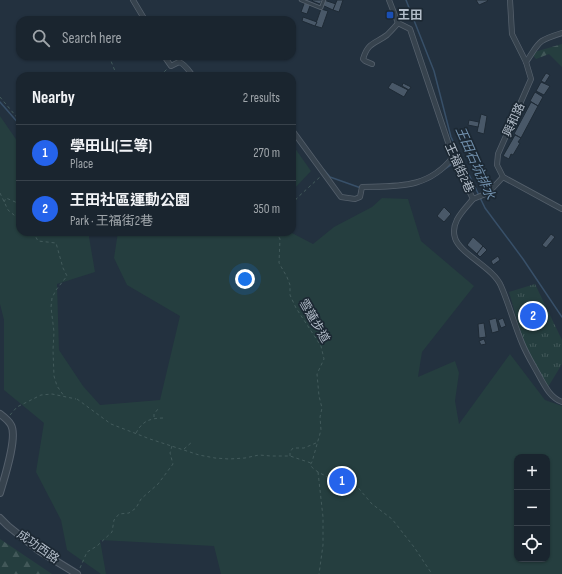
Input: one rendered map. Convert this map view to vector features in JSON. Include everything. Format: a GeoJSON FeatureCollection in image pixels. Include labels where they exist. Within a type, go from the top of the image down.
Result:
{"type":"FeatureCollection","features":[{"type":"Feature","properties":{"kind":"street"},"geometry":{"type":"LineString","coordinates":[[133,0],[143,16]]}},
{"type":"Feature","properties":{"kind":"street","name":"王福街2巷"},"geometry":{"type":"LineString","coordinates":[[389,0],[398,23],[410,29],[454,161],[474,199],[455,221],[455,240],[464,250],[490,272],[500,284],[522,344],[552,397],[562,402]]}},
{"type":"Feature","properties":{"kind":"street","name":"興和路"},"geometry":{"type":"LineString","coordinates":[[503,177],[497,165],[498,154],[531,79],[526,62],[512,34],[510,0]]}},
{"type":"Feature","properties":{"kind":"street"},"geometry":{"type":"LineString","coordinates":[[372,64],[363,59],[368,49],[376,41],[386,35],[398,23]]}},
{"type":"Feature","properties":{"kind":"street"},"geometry":{"type":"LineString","coordinates":[[526,62],[537,44],[547,38],[562,33]]}},
{"type":"Feature","properties":{"kind":"street"},"geometry":{"type":"LineString","coordinates":[[167,60],[171,66],[179,62],[182,63],[190,72]]}},
{"type":"Feature","properties":{"kind":"street"},"geometry":{"type":"LineString","coordinates":[[296,136],[342,197],[355,199],[360,197],[362,188],[406,186],[430,178],[454,161]]}},
{"type":"Feature","properties":{"kind":"street"},"geometry":{"type":"LineString","coordinates":[[474,199],[488,193],[503,177],[562,209]]}},
{"type":"Feature","properties":{"kind":"street"},"geometry":{"type":"LineString","coordinates":[[0,414],[12,425],[14,434],[0,493]]}},
{"type":"Feature","properties":{"kind":"street","name":"成功西路"},"geometry":{"type":"LineString","coordinates":[[0,518],[38,550],[74,573]]}},
{"type":"Feature","properties":{"kind":"lane"},"geometry":{"type":"LineString","coordinates":[[301,0],[321,8],[324,0]]}},
{"type":"Feature","properties":{"kind":"path"},"geometry":{"type":"LineString","coordinates":[[111,60],[116,72]]}},
{"type":"Feature","properties":{"kind":"path"},"geometry":{"type":"LineString","coordinates":[[164,72],[171,66]]}},
{"type":"Feature","properties":{"kind":"path"},"geometry":{"type":"LineString","coordinates":[[0,97],[16,117]]}},
{"type":"Feature","properties":{"kind":"path"},"geometry":{"type":"LineString","coordinates":[[296,199],[323,173]]}},
{"type":"Feature","properties":{"kind":"path"},"geometry":{"type":"LineString","coordinates":[[0,193],[8,210],[16,217]]}},
{"type":"Feature","properties":{"kind":"path"},"geometry":{"type":"LineString","coordinates":[[3,202],[6,198],[16,202]]}},
{"type":"Feature","properties":{"kind":"path"},"geometry":{"type":"LineString","coordinates":[[35,236],[38,241],[56,243],[63,268],[67,276],[56,290],[52,298],[51,307],[54,332],[54,376],[57,386],[64,396]]}},
{"type":"Feature","properties":{"kind":"path","name":"雪蓮步道"},"geometry":{"type":"LineString","coordinates":[[278,236],[280,239],[279,263],[290,285],[290,295],[296,308],[322,348],[324,361],[318,371],[317,378],[322,408],[320,416],[321,427],[311,463]]}},
{"type":"Feature","properties":{"kind":"path"},"geometry":{"type":"LineString","coordinates":[[6,419],[18,407],[41,396],[52,394],[77,399],[111,424],[184,450],[214,458],[229,459],[259,455],[290,456],[311,463],[310,466],[314,470],[338,483],[342,482],[349,476],[372,504],[392,519],[414,547],[432,574]]}},
{"type":"Feature","properties":{"kind":"path"},"geometry":{"type":"LineString","coordinates":[[154,418],[154,414],[158,409]]}},
{"type":"Feature","properties":{"kind":"path"},"geometry":{"type":"LineString","coordinates":[[136,433],[146,421],[154,418],[164,418]]}},
{"type":"Feature","properties":{"kind":"path"},"geometry":{"type":"LineString","coordinates":[[184,450],[192,442]]}},
{"type":"Feature","properties":{"kind":"path"},"geometry":{"type":"LineString","coordinates":[[290,456],[290,452],[293,448],[304,448],[316,443]]}},
{"type":"Feature","properties":{"kind":"path"},"geometry":{"type":"LineString","coordinates":[[74,573],[88,552],[112,532],[114,520],[119,514],[129,513],[136,508],[141,499],[158,484],[167,473],[173,464],[170,453],[172,445]]}},
{"type":"Feature","properties":{"kind":"path"},"geometry":{"type":"LineString","coordinates":[[318,472],[323,517],[323,545],[319,574]]}},
{"type":"Feature","properties":{"kind":"green space"},"geometry":{"type":"Polygon","coordinates":[[[562,44],[562,67],[549,54],[536,59],[531,53],[562,44]]]}},
{"type":"Feature","properties":{"kind":"green space"},"geometry":{"type":"Polygon","coordinates":[[[0,116],[16,139],[16,236],[89,236],[95,272],[57,284],[59,350],[83,386],[100,405],[160,400],[180,316],[127,285],[114,258],[117,236],[296,235],[313,244],[334,227],[372,207],[382,198],[408,199],[421,241],[474,286],[422,352],[418,377],[455,361],[459,373],[455,401],[459,424],[510,354],[545,400],[562,406],[562,574],[221,574],[214,546],[100,540],[106,574],[101,574],[67,550],[61,520],[36,472],[44,423],[4,390],[4,320],[0,304],[0,116]]]}},
{"type":"Feature","properties":{"kind":"green space"},"geometry":{"type":"Polygon","coordinates":[[[296,150],[311,171],[296,187],[296,150]]]}},
{"type":"Feature","properties":{"kind":"green space"},"geometry":{"type":"Polygon","coordinates":[[[535,284],[562,340],[562,364],[548,387],[529,361],[509,292],[535,284]]]}},
{"type":"Feature","properties":{"kind":"green space"},"geometry":{"type":"Polygon","coordinates":[[[0,539],[52,574],[0,574],[0,539]]]}},
{"type":"Feature","properties":{"kind":"building"},"geometry":{"type":"Polygon","coordinates":[[[322,0],[320,4],[312,1],[322,0]]]}},
{"type":"Feature","properties":{"kind":"building"},"geometry":{"type":"Polygon","coordinates":[[[324,0],[336,4],[333,10],[322,5],[324,0]]]}},
{"type":"Feature","properties":{"kind":"building"},"geometry":{"type":"Polygon","coordinates":[[[337,0],[343,0],[339,12],[333,10],[337,0]]]}},
{"type":"Feature","properties":{"kind":"building"},"geometry":{"type":"Polygon","coordinates":[[[476,0],[487,0],[488,1],[479,5],[476,0]]]}},
{"type":"Feature","properties":{"kind":"building"},"geometry":{"type":"Polygon","coordinates":[[[305,1],[311,3],[307,14],[301,12],[305,1]]]}},
{"type":"Feature","properties":{"kind":"building"},"geometry":{"type":"Polygon","coordinates":[[[321,9],[328,11],[322,28],[315,26],[321,9]]]}},
{"type":"Feature","properties":{"kind":"building"},"geometry":{"type":"Polygon","coordinates":[[[303,17],[317,22],[315,26],[302,21],[303,17]]]}},
{"type":"Feature","properties":{"kind":"building"},"geometry":{"type":"Polygon","coordinates":[[[546,73],[550,75],[545,83],[541,81],[546,73]]]}},
{"type":"Feature","properties":{"kind":"building"},"geometry":{"type":"Polygon","coordinates":[[[392,82],[408,90],[404,97],[388,88],[392,82]]]}},
{"type":"Feature","properties":{"kind":"building"},"geometry":{"type":"Polygon","coordinates":[[[541,82],[550,86],[544,95],[536,91],[541,82]]]}},
{"type":"Feature","properties":{"kind":"building"},"geometry":{"type":"Polygon","coordinates":[[[403,83],[411,87],[409,90],[402,86],[403,83]]]}},
{"type":"Feature","properties":{"kind":"building"},"geometry":{"type":"Polygon","coordinates":[[[535,92],[543,97],[538,106],[530,101],[535,92]]]}},
{"type":"Feature","properties":{"kind":"building"},"geometry":{"type":"Polygon","coordinates":[[[531,102],[538,106],[521,138],[514,134],[531,102]]]}},
{"type":"Feature","properties":{"kind":"building"},"geometry":{"type":"Polygon","coordinates":[[[481,114],[487,116],[484,134],[477,132],[481,114]]]}},
{"type":"Feature","properties":{"kind":"building"},"geometry":{"type":"Polygon","coordinates":[[[469,120],[479,122],[478,127],[468,125],[469,120]]]}},
{"type":"Feature","properties":{"kind":"building"},"geometry":{"type":"Polygon","coordinates":[[[515,135],[521,138],[518,142],[520,143],[509,159],[503,156],[515,135]]]}},
{"type":"Feature","properties":{"kind":"building"},"geometry":{"type":"Polygon","coordinates":[[[444,207],[451,214],[444,222],[437,216],[444,207]]]}},
{"type":"Feature","properties":{"kind":"building"},"geometry":{"type":"Polygon","coordinates":[[[551,234],[555,237],[546,248],[542,245],[551,234]]]}},
{"type":"Feature","properties":{"kind":"building"},"geometry":{"type":"Polygon","coordinates":[[[473,237],[483,246],[477,254],[467,245],[473,237]]]}},
{"type":"Feature","properties":{"kind":"building"},"geometry":{"type":"Polygon","coordinates":[[[483,246],[487,250],[480,257],[477,254],[483,246]]]}},
{"type":"Feature","properties":{"kind":"building"},"geometry":{"type":"Polygon","coordinates":[[[498,256],[500,260],[493,265],[491,261],[498,256]]]}},
{"type":"Feature","properties":{"kind":"building"},"geometry":{"type":"Polygon","coordinates":[[[496,318],[499,331],[492,333],[489,320],[496,318]]]}},
{"type":"Feature","properties":{"kind":"building"},"geometry":{"type":"Polygon","coordinates":[[[503,318],[506,326],[501,328],[498,320],[503,318]]]}},
{"type":"Feature","properties":{"kind":"building"},"geometry":{"type":"Polygon","coordinates":[[[484,323],[486,337],[479,338],[478,324],[484,323]]]}},
{"type":"Feature","properties":{"kind":"building"},"geometry":{"type":"Polygon","coordinates":[[[484,339],[486,344],[481,345],[479,341],[484,339]]]}},
{"type":"Feature","properties":{"kind":"waterway","name":"王田石坑排水"},"geometry":{"type":"LineString","coordinates":[[406,0],[434,71],[451,137],[485,208],[523,259],[562,317]]}},
{"type":"Feature","properties":{"kind":"waterway"},"geometry":{"type":"LineString","coordinates":[[0,102],[16,120]]}},
{"type":"Feature","properties":{"kind":"waterway"},"geometry":{"type":"LineString","coordinates":[[433,177],[460,159]]}},
{"type":"Feature","properties":{"kind":"waterway"},"geometry":{"type":"LineString","coordinates":[[324,170],[330,177],[361,188]]}},
{"type":"Feature","properties":{"kind":"place","name":"王田"},"geometry":{"type":"Point","coordinates":[390,15]}},
{"type":"Feature","properties":{"kind":"place","name":"王田社區運動公園"},"geometry":{"type":"Point","coordinates":[533,316]}},
{"type":"Feature","properties":{"kind":"place","name":"學田山(三等)"},"geometry":{"type":"Point","coordinates":[342,481]}}]}
